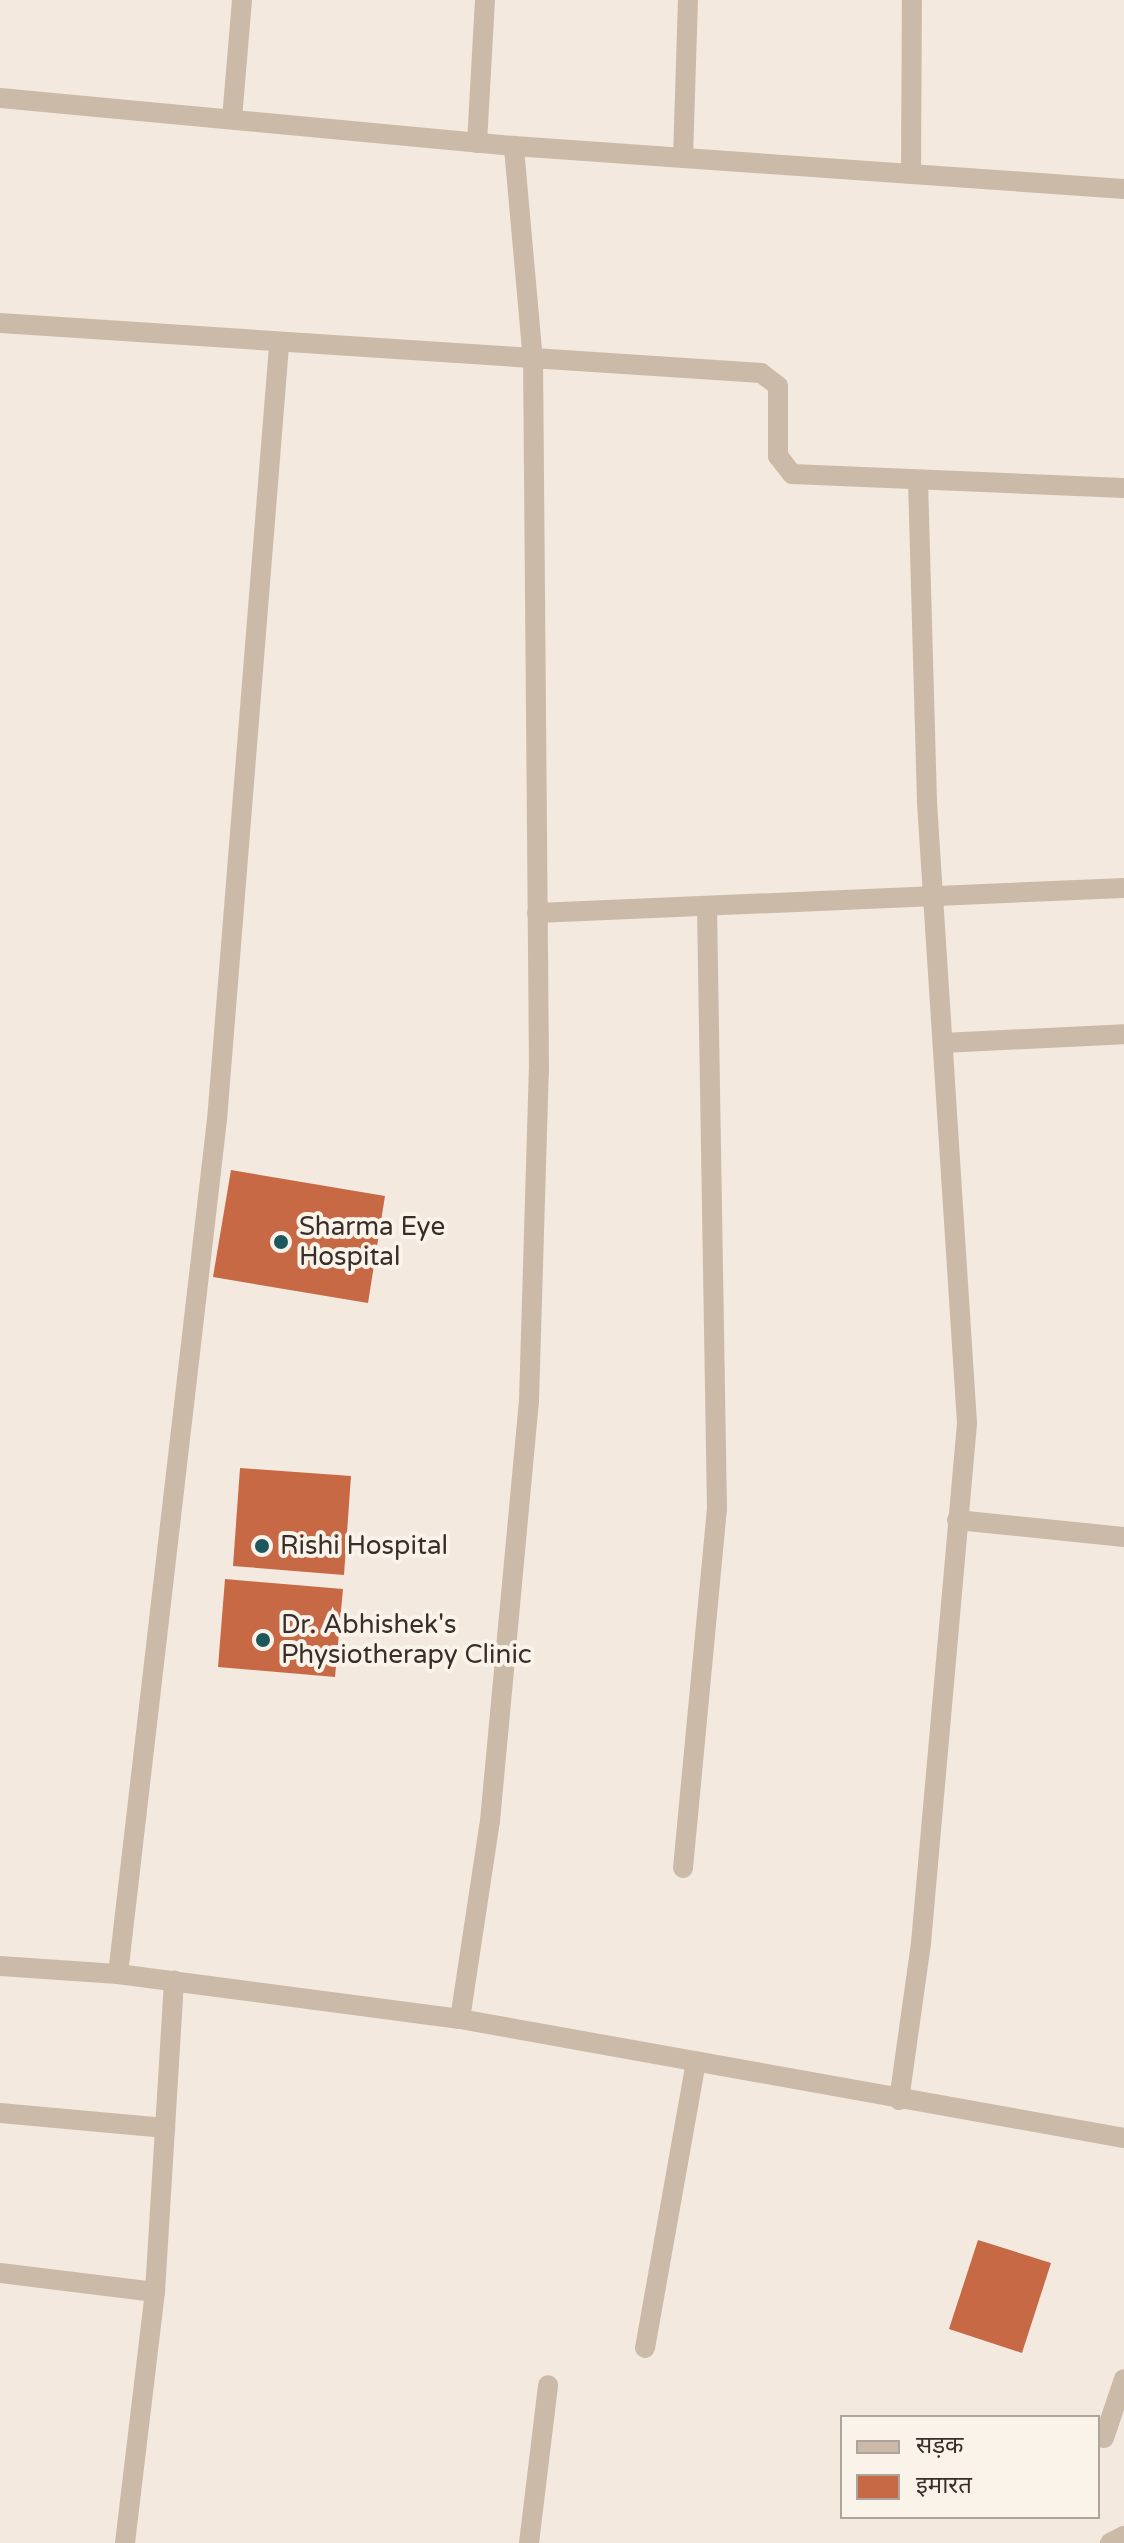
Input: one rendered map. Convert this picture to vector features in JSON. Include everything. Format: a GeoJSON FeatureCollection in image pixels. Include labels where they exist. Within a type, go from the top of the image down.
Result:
{"type":"FeatureCollection","features":[{"type":"Feature","properties":{"kind":"street"},"geometry":{"type":"LineString","coordinates":[[232,119],[242,0]]}},
{"type":"Feature","properties":{"kind":"street"},"geometry":{"type":"LineString","coordinates":[[477,143],[485,0]]}},
{"type":"Feature","properties":{"kind":"street"},"geometry":{"type":"LineString","coordinates":[[683,158],[688,0]]}},
{"type":"Feature","properties":{"kind":"street"},"geometry":{"type":"LineString","coordinates":[[911,174],[912,0]]}},
{"type":"Feature","properties":{"kind":"street"},"geometry":{"type":"LineString","coordinates":[[0,98],[514,146],[1124,189]]}},
{"type":"Feature","properties":{"kind":"street"},"geometry":{"type":"LineString","coordinates":[[460,2019],[490,1821],[529,1401],[537,913],[533,361],[514,146]]}},
{"type":"Feature","properties":{"kind":"street"},"geometry":{"type":"LineString","coordinates":[[0,323],[279,346],[761,373],[778,386],[778,456],[792,474],[918,482],[1124,488]]}},
{"type":"Feature","properties":{"kind":"street"},"geometry":{"type":"LineString","coordinates":[[118,1974],[217,1120],[279,346]]}},
{"type":"Feature","properties":{"kind":"street"},"geometry":{"type":"LineString","coordinates":[[899,2100],[921,1943],[967,1423],[933,897],[918,482]]}},
{"type":"Feature","properties":{"kind":"street"},"geometry":{"type":"LineString","coordinates":[[537,913],[1124,888]]}},
{"type":"Feature","properties":{"kind":"street"},"geometry":{"type":"LineString","coordinates":[[683,1868],[717,1510],[707,906]]}},
{"type":"Feature","properties":{"kind":"street"},"geometry":{"type":"LineString","coordinates":[[943,1043],[1124,1034]]}},
{"type":"Feature","properties":{"kind":"street"},"geometry":{"type":"LineString","coordinates":[[957,1520],[1124,1537]]}},
{"type":"Feature","properties":{"kind":"street"},"geometry":{"type":"LineString","coordinates":[[0,1966],[118,1974],[460,2019],[1124,2138]]}},
{"type":"Feature","properties":{"kind":"street"},"geometry":{"type":"LineString","coordinates":[[125,2543],[155,2292],[174,1981]]}},
{"type":"Feature","properties":{"kind":"street"},"geometry":{"type":"LineString","coordinates":[[645,2348],[696,2062]]}},
{"type":"Feature","properties":{"kind":"street"},"geometry":{"type":"LineString","coordinates":[[0,2113],[165,2128]]}},
{"type":"Feature","properties":{"kind":"street"},"geometry":{"type":"LineString","coordinates":[[0,2273],[155,2292]]}},
{"type":"Feature","properties":{"kind":"street"},"geometry":{"type":"LineString","coordinates":[[1104,2438],[1124,2379]]}},
{"type":"Feature","properties":{"kind":"street"},"geometry":{"type":"LineString","coordinates":[[529,2543],[548,2385]]}},
{"type":"Feature","properties":{"kind":"street"},"geometry":{"type":"LineString","coordinates":[[1110,2543],[1124,2536]]}},
{"type":"Feature","properties":{"kind":"building"},"geometry":{"type":"Polygon","coordinates":[[[231,1170],[385,1196],[368,1303],[213,1277],[231,1170]]]}},
{"type":"Feature","properties":{"kind":"building"},"geometry":{"type":"Polygon","coordinates":[[[240,1468],[351,1476],[344,1575],[233,1566],[240,1468]]]}},
{"type":"Feature","properties":{"kind":"building"},"geometry":{"type":"Polygon","coordinates":[[[225,1579],[343,1589],[335,1677],[218,1667],[225,1579]]]}},
{"type":"Feature","properties":{"kind":"building"},"geometry":{"type":"Polygon","coordinates":[[[978,2240],[1051,2263],[1022,2353],[949,2329],[978,2240]]]}},
{"type":"Feature","properties":{"kind":"place","name":"Sharma Eye Hospital"},"geometry":{"type":"Point","coordinates":[281,1242]}},
{"type":"Feature","properties":{"kind":"place","name":"Rishi Hospital"},"geometry":{"type":"Point","coordinates":[262,1546]}},
{"type":"Feature","properties":{"kind":"place","name":"Dr. Abhishek's Physiotherapy Clinic"},"geometry":{"type":"Point","coordinates":[263,1640]}}]}
